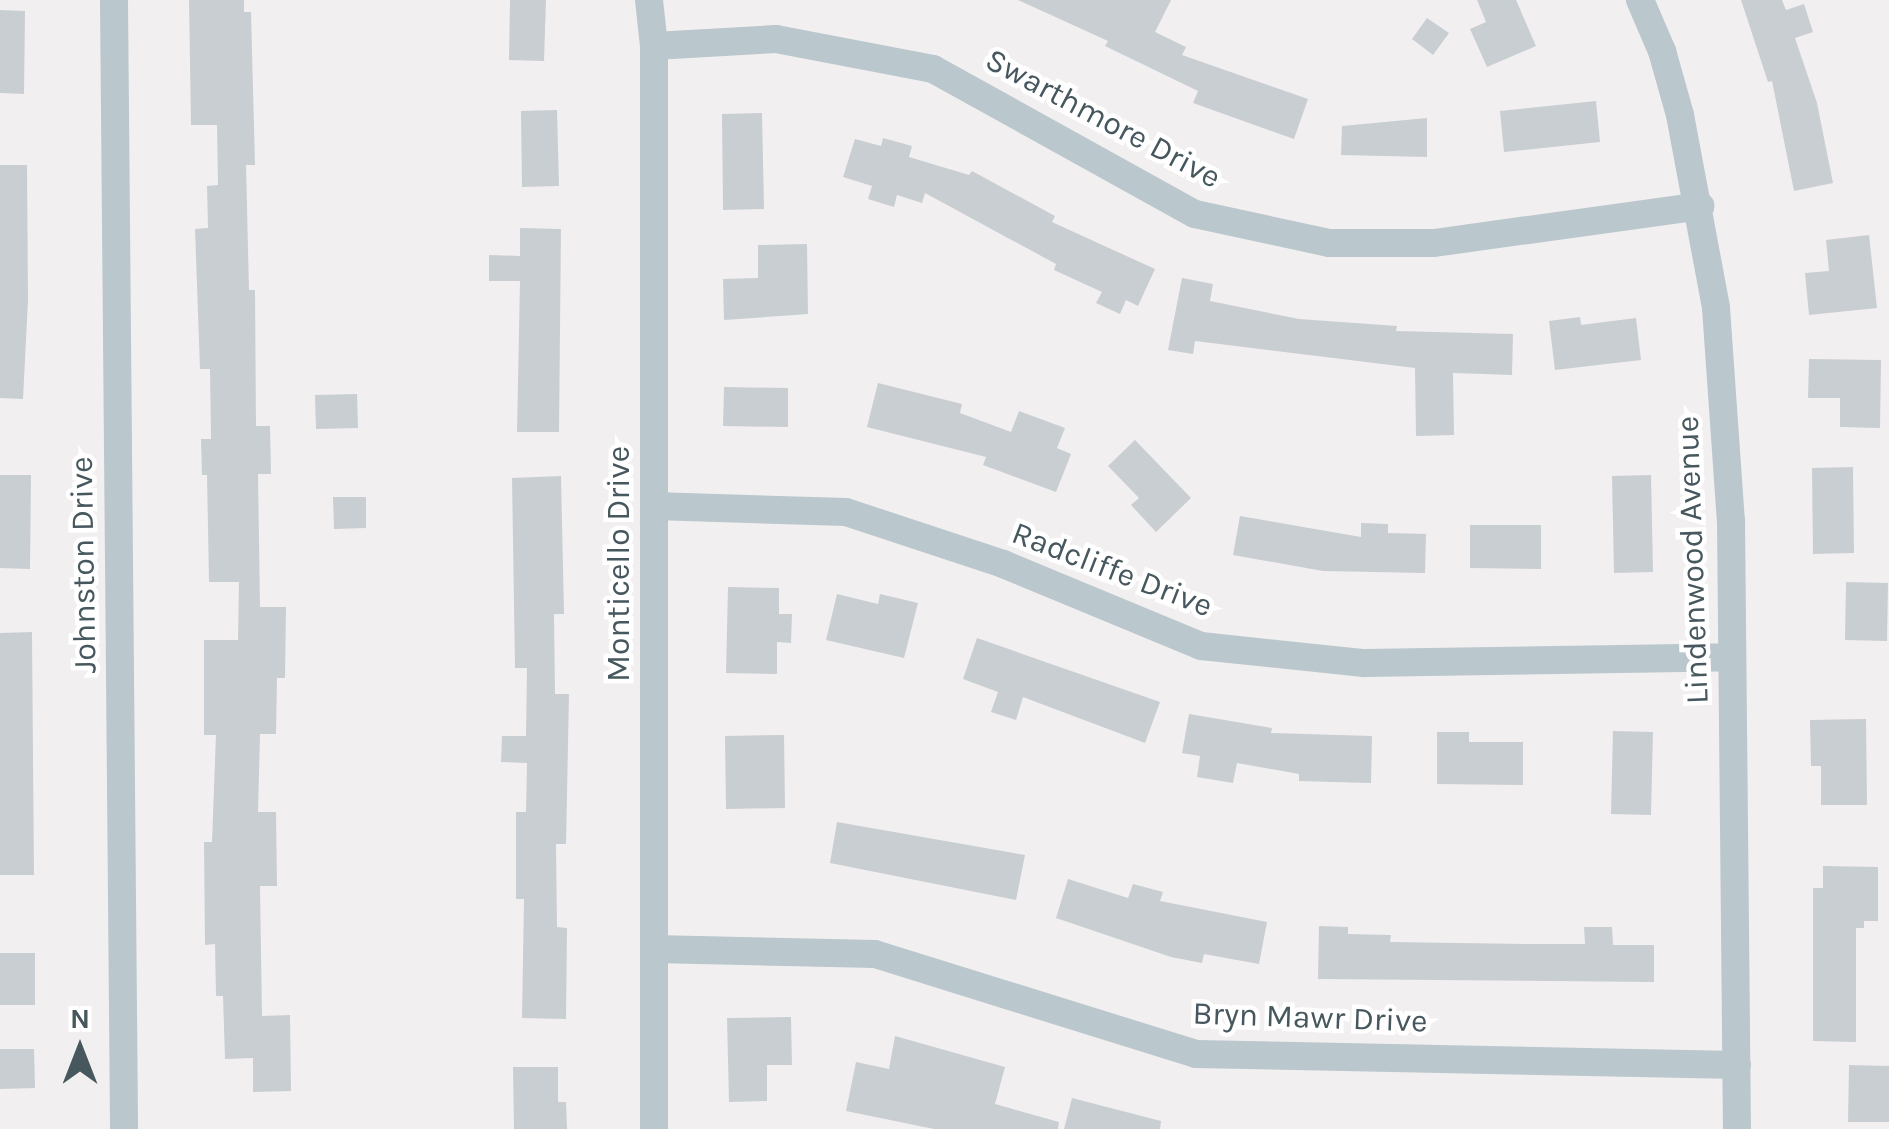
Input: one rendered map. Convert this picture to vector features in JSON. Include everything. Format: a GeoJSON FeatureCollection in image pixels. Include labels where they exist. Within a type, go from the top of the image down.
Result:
{"type":"FeatureCollection","features":[{"type":"Feature","properties":{"kind":"street","name":"Johnston Drive"},"geometry":{"type":"LineString","coordinates":[[114,0],[124,1129]]}},
{"type":"Feature","properties":{"kind":"street","name":"Monticello Drive"},"geometry":{"type":"LineString","coordinates":[[649,0],[654,46],[654,1129]]}},
{"type":"Feature","properties":{"kind":"street","name":"Lindenwood Avenue"},"geometry":{"type":"LineString","coordinates":[[1640,0],[1662,51],[1700,206],[1716,308],[1729,486],[1737,1129]]}},
{"type":"Feature","properties":{"kind":"street","name":"Swarthmore Drive"},"geometry":{"type":"LineString","coordinates":[[654,46],[776,40],[933,69],[1196,214],[1329,243],[1434,243],[1700,206]]}},
{"type":"Feature","properties":{"kind":"street","name":"Radcliffe Drive"},"geometry":{"type":"LineString","coordinates":[[654,506],[846,512],[1004,564],[1202,646],[1364,663],[1732,656]]}},
{"type":"Feature","properties":{"kind":"street","name":"Bryn Mawr Drive"},"geometry":{"type":"LineString","coordinates":[[654,949],[875,954],[1196,1054],[1737,1065]]}},
{"type":"Feature","properties":{"kind":"building"},"geometry":{"type":"Polygon","coordinates":[[[189,0],[244,0],[244,12],[251,12],[255,165],[246,165],[249,290],[255,290],[256,426],[270,426],[271,474],[258,474],[260,607],[286,607],[285,678],[277,678],[276,734],[260,734],[258,812],[276,812],[277,886],[260,886],[262,1016],[290,1015],[291,1091],[253,1092],[253,1058],[225,1059],[223,996],[216,996],[215,944],[205,945],[204,842],[212,842],[216,735],[204,735],[204,640],[238,640],[239,582],[209,582],[207,475],[202,475],[201,439],[211,439],[210,369],[200,369],[195,229],[208,228],[207,186],[218,185],[217,125],[191,125],[189,0]]]}},
{"type":"Feature","properties":{"kind":"building"},"geometry":{"type":"Polygon","coordinates":[[[510,0],[546,0],[544,61],[509,60],[510,0]]]}},
{"type":"Feature","properties":{"kind":"building"},"geometry":{"type":"Polygon","coordinates":[[[1018,0],[1171,0],[1155,32],[1186,47],[1182,55],[1308,99],[1294,139],[1193,103],[1198,91],[1105,46],[1108,41],[1018,0]]]}},
{"type":"Feature","properties":{"kind":"building"},"geometry":{"type":"Polygon","coordinates":[[[1477,0],[1516,0],[1536,46],[1487,67],[1470,29],[1486,22],[1477,0]]]}},
{"type":"Feature","properties":{"kind":"building"},"geometry":{"type":"Polygon","coordinates":[[[1741,0],[1782,0],[1786,10],[1804,4],[1813,32],[1795,38],[1817,103],[1833,183],[1794,191],[1772,81],[1768,82],[1741,0]]]}},
{"type":"Feature","properties":{"kind":"building"},"geometry":{"type":"Polygon","coordinates":[[[0,10],[25,11],[24,94],[0,93],[0,10]]]}},
{"type":"Feature","properties":{"kind":"building"},"geometry":{"type":"Polygon","coordinates":[[[1427,18],[1449,33],[1433,55],[1412,39],[1427,18]]]}},
{"type":"Feature","properties":{"kind":"building"},"geometry":{"type":"Polygon","coordinates":[[[1596,101],[1600,142],[1504,152],[1500,111],[1596,101]]]}},
{"type":"Feature","properties":{"kind":"building"},"geometry":{"type":"Polygon","coordinates":[[[557,110],[559,186],[522,187],[521,111],[557,110]]]}},
{"type":"Feature","properties":{"kind":"building"},"geometry":{"type":"Polygon","coordinates":[[[762,113],[764,209],[723,210],[722,114],[762,113]]]}},
{"type":"Feature","properties":{"kind":"building"},"geometry":{"type":"Polygon","coordinates":[[[1427,118],[1427,157],[1341,155],[1342,126],[1427,118]]]}},
{"type":"Feature","properties":{"kind":"building"},"geometry":{"type":"Polygon","coordinates":[[[883,138],[912,146],[909,157],[969,175],[972,171],[1055,216],[1052,222],[1155,269],[1138,306],[1126,300],[1120,314],[1096,303],[1102,292],[1054,270],[1056,264],[925,193],[922,203],[897,195],[894,207],[868,199],[872,186],[843,177],[855,139],[881,146],[883,138]]]}},
{"type":"Feature","properties":{"kind":"building"},"geometry":{"type":"Polygon","coordinates":[[[0,165],[27,165],[28,300],[23,399],[0,398],[0,165]]]}},
{"type":"Feature","properties":{"kind":"building"},"geometry":{"type":"Polygon","coordinates":[[[520,228],[561,229],[559,432],[517,432],[520,281],[489,281],[489,255],[520,256],[520,228]]]}},
{"type":"Feature","properties":{"kind":"building"},"geometry":{"type":"Polygon","coordinates":[[[1869,235],[1877,308],[1809,315],[1805,273],[1829,271],[1826,240],[1869,235]]]}},
{"type":"Feature","properties":{"kind":"building"},"geometry":{"type":"Polygon","coordinates":[[[807,244],[808,314],[724,320],[723,279],[758,278],[758,245],[807,244]]]}},
{"type":"Feature","properties":{"kind":"building"},"geometry":{"type":"Polygon","coordinates":[[[1182,278],[1213,284],[1210,301],[1299,319],[1397,326],[1396,331],[1513,334],[1512,375],[1453,373],[1454,435],[1416,436],[1415,368],[1195,341],[1193,354],[1168,350],[1182,278]]]}},
{"type":"Feature","properties":{"kind":"building"},"geometry":{"type":"Polygon","coordinates":[[[1580,317],[1581,325],[1636,318],[1641,360],[1555,370],[1549,321],[1580,317]]]}},
{"type":"Feature","properties":{"kind":"building"},"geometry":{"type":"Polygon","coordinates":[[[1809,359],[1881,360],[1880,428],[1840,427],[1840,398],[1808,398],[1809,359]]]}},
{"type":"Feature","properties":{"kind":"building"},"geometry":{"type":"Polygon","coordinates":[[[878,383],[962,404],[960,413],[1011,432],[1019,411],[1065,428],[1057,448],[1071,454],[1056,492],[983,465],[986,457],[867,427],[878,383]]]}},
{"type":"Feature","properties":{"kind":"building"},"geometry":{"type":"Polygon","coordinates":[[[724,387],[788,388],[788,427],[723,426],[724,387]]]}},
{"type":"Feature","properties":{"kind":"building"},"geometry":{"type":"Polygon","coordinates":[[[357,394],[358,428],[316,429],[315,395],[357,394]]]}},
{"type":"Feature","properties":{"kind":"building"},"geometry":{"type":"Polygon","coordinates":[[[1135,440],[1191,498],[1156,532],[1131,505],[1139,498],[1108,466],[1135,440]]]}},
{"type":"Feature","properties":{"kind":"building"},"geometry":{"type":"Polygon","coordinates":[[[1853,467],[1854,553],[1813,554],[1812,468],[1853,467]]]}},
{"type":"Feature","properties":{"kind":"building"},"geometry":{"type":"Polygon","coordinates":[[[0,475],[31,475],[30,569],[0,568],[0,475]]]}},
{"type":"Feature","properties":{"kind":"building"},"geometry":{"type":"Polygon","coordinates":[[[1651,475],[1653,572],[1614,573],[1612,476],[1651,475]]]}},
{"type":"Feature","properties":{"kind":"building"},"geometry":{"type":"Polygon","coordinates":[[[561,476],[564,614],[554,614],[555,694],[569,694],[566,844],[556,844],[557,927],[567,928],[566,1019],[522,1018],[524,899],[516,899],[516,812],[526,812],[527,763],[501,762],[502,736],[526,736],[527,668],[515,668],[512,478],[561,476]]]}},
{"type":"Feature","properties":{"kind":"building"},"geometry":{"type":"Polygon","coordinates":[[[333,497],[366,497],[366,528],[334,529],[333,497]]]}},
{"type":"Feature","properties":{"kind":"building"},"geometry":{"type":"Polygon","coordinates":[[[1240,516],[1361,537],[1361,523],[1388,524],[1388,533],[1426,534],[1425,573],[1323,571],[1233,555],[1240,516]]]}},
{"type":"Feature","properties":{"kind":"building"},"geometry":{"type":"Polygon","coordinates":[[[1470,525],[1541,525],[1541,569],[1470,568],[1470,525]]]}},
{"type":"Feature","properties":{"kind":"building"},"geometry":{"type":"Polygon","coordinates":[[[1846,582],[1888,583],[1887,641],[1845,640],[1846,582]]]}},
{"type":"Feature","properties":{"kind":"building"},"geometry":{"type":"Polygon","coordinates":[[[728,587],[779,588],[779,614],[792,614],[791,643],[777,642],[777,674],[726,673],[728,587]]]}},
{"type":"Feature","properties":{"kind":"building"},"geometry":{"type":"Polygon","coordinates":[[[837,594],[878,604],[880,594],[918,603],[904,658],[826,640],[837,594]]]}},
{"type":"Feature","properties":{"kind":"building"},"geometry":{"type":"Polygon","coordinates":[[[32,632],[34,875],[0,875],[0,633],[32,632]]]}},
{"type":"Feature","properties":{"kind":"building"},"geometry":{"type":"Polygon","coordinates":[[[977,638],[1160,702],[1145,743],[1023,697],[1016,720],[991,712],[998,692],[963,679],[977,638]]]}},
{"type":"Feature","properties":{"kind":"building"},"geometry":{"type":"Polygon","coordinates":[[[1189,714],[1272,728],[1271,733],[1372,736],[1371,783],[1299,781],[1299,774],[1237,763],[1233,783],[1197,777],[1200,756],[1182,753],[1189,714]]]}},
{"type":"Feature","properties":{"kind":"building"},"geometry":{"type":"Polygon","coordinates":[[[1866,719],[1867,805],[1821,805],[1821,766],[1811,766],[1810,720],[1866,719]]]}},
{"type":"Feature","properties":{"kind":"building"},"geometry":{"type":"Polygon","coordinates":[[[1613,731],[1653,732],[1651,815],[1611,814],[1613,731]]]}},
{"type":"Feature","properties":{"kind":"building"},"geometry":{"type":"Polygon","coordinates":[[[1437,732],[1469,732],[1469,742],[1523,742],[1523,785],[1437,784],[1437,732]]]}},
{"type":"Feature","properties":{"kind":"building"},"geometry":{"type":"Polygon","coordinates":[[[784,735],[785,808],[726,809],[725,736],[784,735]]]}},
{"type":"Feature","properties":{"kind":"building"},"geometry":{"type":"Polygon","coordinates":[[[837,822],[1025,855],[1016,900],[830,863],[837,822]]]}},
{"type":"Feature","properties":{"kind":"building"},"geometry":{"type":"Polygon","coordinates":[[[1823,866],[1878,867],[1878,921],[1864,921],[1864,928],[1856,928],[1856,1042],[1813,1041],[1813,888],[1823,888],[1823,866]]]}},
{"type":"Feature","properties":{"kind":"building"},"geometry":{"type":"Polygon","coordinates":[[[1068,879],[1128,898],[1133,884],[1163,892],[1160,901],[1267,922],[1259,964],[1204,954],[1202,963],[1171,957],[1056,918],[1068,879]]]}},
{"type":"Feature","properties":{"kind":"building"},"geometry":{"type":"Polygon","coordinates":[[[1319,926],[1348,927],[1348,934],[1391,935],[1390,942],[1525,944],[1585,944],[1584,927],[1612,927],[1613,945],[1654,945],[1654,982],[1318,979],[1319,926]]]}},
{"type":"Feature","properties":{"kind":"building"},"geometry":{"type":"Polygon","coordinates":[[[0,953],[35,953],[35,1005],[0,1005],[0,953]]]}},
{"type":"Feature","properties":{"kind":"building"},"geometry":{"type":"Polygon","coordinates":[[[791,1017],[792,1065],[767,1065],[767,1101],[729,1102],[727,1018],[791,1017]]]}},
{"type":"Feature","properties":{"kind":"building"},"geometry":{"type":"Polygon","coordinates":[[[895,1036],[1005,1067],[995,1104],[1059,1122],[1058,1129],[934,1129],[846,1111],[856,1062],[889,1069],[895,1036]]]}},
{"type":"Feature","properties":{"kind":"building"},"geometry":{"type":"Polygon","coordinates":[[[0,1049],[34,1049],[35,1088],[0,1089],[0,1049]]]}},
{"type":"Feature","properties":{"kind":"building"},"geometry":{"type":"Polygon","coordinates":[[[1849,1065],[1889,1066],[1889,1122],[1848,1122],[1849,1065]]]}},
{"type":"Feature","properties":{"kind":"building"},"geometry":{"type":"Polygon","coordinates":[[[513,1067],[558,1067],[558,1102],[566,1102],[567,1129],[514,1129],[513,1067]]]}},
{"type":"Feature","properties":{"kind":"building"},"geometry":{"type":"Polygon","coordinates":[[[1072,1098],[1161,1121],[1160,1129],[1064,1129],[1072,1098]]]}}]}
